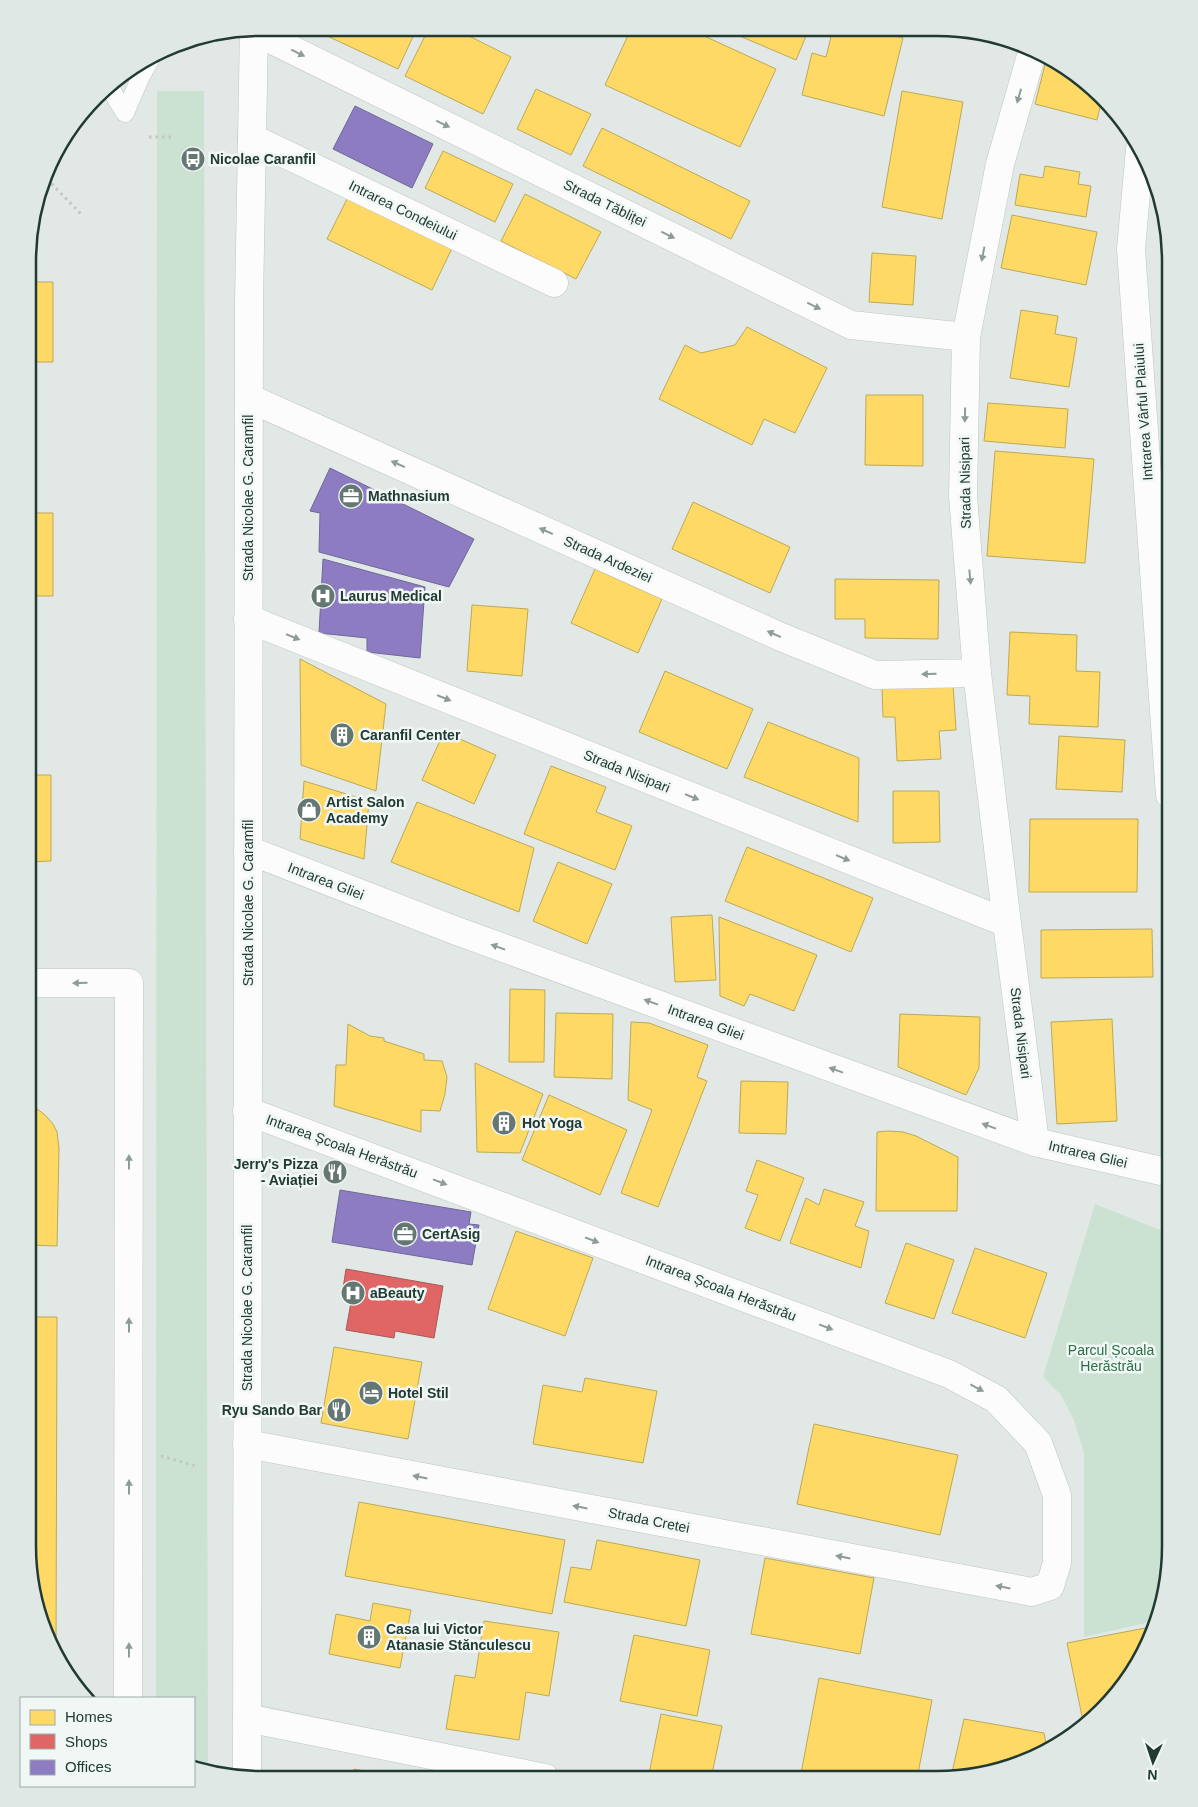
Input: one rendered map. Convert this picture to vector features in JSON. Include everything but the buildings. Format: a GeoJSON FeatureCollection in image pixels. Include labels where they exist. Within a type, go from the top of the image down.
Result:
{"type":"FeatureCollection","features":[{"type":"Feature","properties":{"kind":"street","name":"Strada Tăbliței"},"geometry":{"type":"LineString","coordinates":[[266,36],[851,325],[966,337]]}},
{"type":"Feature","properties":{"kind":"street","name":"Strada Nicolae G. Caramfil"},"geometry":{"type":"LineString","coordinates":[[247,1770],[248,619],[254,37]]}},
{"type":"Feature","properties":{"kind":"street","name":"Strada Nisipari"},"geometry":{"type":"LineString","coordinates":[[1031,57],[1000,164],[966,337],[963,496],[977,673],[1035,1142]]}},
{"type":"Feature","properties":{"kind":"street","name":"Intrarea Condeiului"},"geometry":{"type":"LineString","coordinates":[[252,138],[554,283]]}},
{"type":"Feature","properties":{"kind":"street","name":"Intrarea Vârful Plaiului"},"geometry":{"type":"LineString","coordinates":[[1139,162],[1131,249],[1162,683]]}},
{"type":"Feature","properties":{"kind":"street","name":"Strada Ardeziei"},"geometry":{"type":"LineString","coordinates":[[249,398],[781,637],[875,675],[977,673]]}},
{"type":"Feature","properties":{"kind":"street","name":"Strada Nisipari"},"geometry":{"type":"LineString","coordinates":[[248,619],[1007,924]]}},
{"type":"Feature","properties":{"kind":"street","name":"Intrarea Gliei"},"geometry":{"type":"LineString","coordinates":[[248,850],[463,934],[1035,1142],[1162,1171]]}},
{"type":"Feature","properties":{"kind":"street"},"geometry":{"type":"LineString","coordinates":[[36,983],[129,983],[128,1697]]}},
{"type":"Feature","properties":{"kind":"street","name":"Intrarea Școala Herăstrău"},"geometry":{"type":"LineString","coordinates":[[247,1110],[949,1374],[996,1399],[1038,1443],[1058,1495],[1058,1563],[1050,1586]]}},
{"type":"Feature","properties":{"kind":"street","name":"Strada Cretei"},"geometry":{"type":"LineString","coordinates":[[246,1444],[1032,1592],[1050,1586]]}},
{"type":"Feature","properties":{"kind":"street"},"geometry":{"type":"LineString","coordinates":[[247,1718],[510,1771]]}},
{"type":"Feature","properties":{"kind":"lane"},"geometry":{"type":"LineString","coordinates":[[112,93],[124,113],[145,68]]}},
{"type":"Feature","properties":{"kind":"path"},"geometry":{"type":"LineString","coordinates":[[149,137],[172,137]]}},
{"type":"Feature","properties":{"kind":"path"},"geometry":{"type":"LineString","coordinates":[[50,182],[81,214]]}},
{"type":"Feature","properties":{"kind":"green space"},"geometry":{"type":"Polygon","coordinates":[[[157,91],[204,91],[208,1764],[195,1761],[195,1697],[156,1697],[157,91]]]}},
{"type":"Feature","properties":{"kind":"green space","name":"Parcul Școala Herăstrău"},"geometry":{"type":"Polygon","coordinates":[[[1095,1204],[1162,1231],[1162,1546],[1160,1575],[1149,1622],[1084,1637],[1084,1453],[1074,1420],[1061,1395],[1043,1377],[1095,1204]]]}},
{"type":"Feature","properties":{"kind":"place","name":"Nicolae Caranfil"},"geometry":{"type":"Point","coordinates":[193,159]}},
{"type":"Feature","properties":{"kind":"place","name":"Mathnasium"},"geometry":{"type":"Point","coordinates":[351,496]}},
{"type":"Feature","properties":{"kind":"place","name":"Laurus Medical"},"geometry":{"type":"Point","coordinates":[323,596]}},
{"type":"Feature","properties":{"kind":"place","name":"Caranfil Center"},"geometry":{"type":"Point","coordinates":[342,735]}},
{"type":"Feature","properties":{"kind":"place","name":"Artist Salon Academy"},"geometry":{"type":"Point","coordinates":[309,810]}},
{"type":"Feature","properties":{"kind":"place","name":"Hot Yoga"},"geometry":{"type":"Point","coordinates":[504,1123]}},
{"type":"Feature","properties":{"kind":"place","name":"Jerry's Pizza - Aviației"},"geometry":{"type":"Point","coordinates":[335,1172]}},
{"type":"Feature","properties":{"kind":"place","name":"CertAsig"},"geometry":{"type":"Point","coordinates":[405,1234]}},
{"type":"Feature","properties":{"kind":"place","name":"aBeauty"},"geometry":{"type":"Point","coordinates":[353,1293]}},
{"type":"Feature","properties":{"kind":"place","name":"Hotel Stil"},"geometry":{"type":"Point","coordinates":[371,1393]}},
{"type":"Feature","properties":{"kind":"place","name":"Ryu Sando Bar"},"geometry":{"type":"Point","coordinates":[339,1410]}},
{"type":"Feature","properties":{"kind":"place","name":"Casa lui Victor Atanasie Stănculescu"},"geometry":{"type":"Point","coordinates":[369,1637]}}]}
